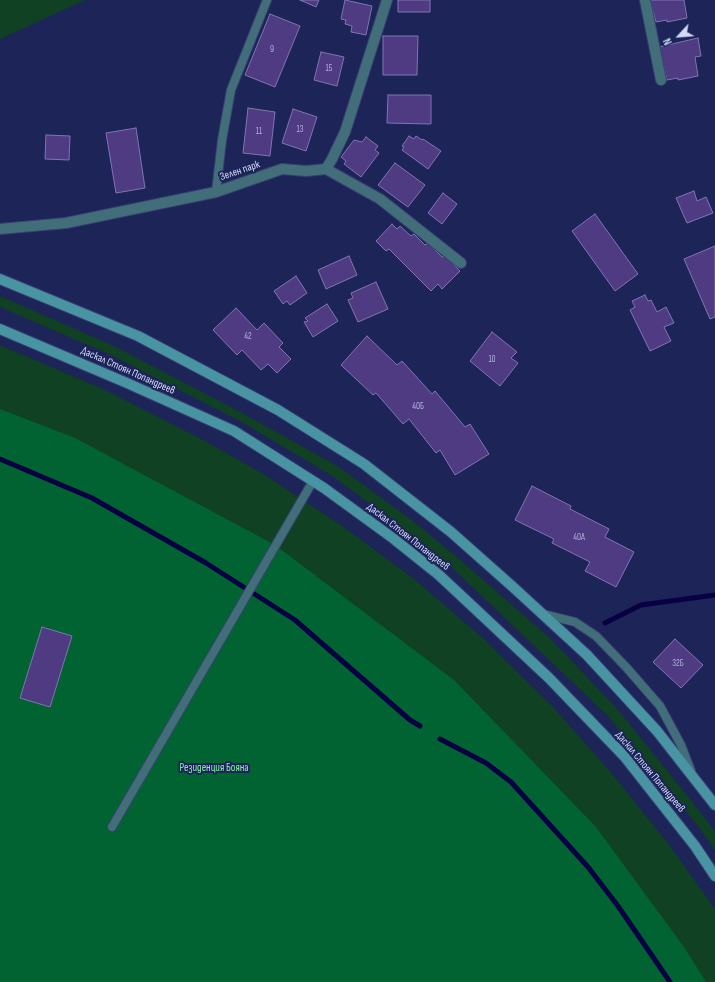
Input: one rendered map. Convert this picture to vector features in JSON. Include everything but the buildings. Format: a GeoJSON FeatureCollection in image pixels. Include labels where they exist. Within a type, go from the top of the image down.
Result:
{"type":"FeatureCollection","features":[{"type":"Feature","properties":{"kind":"main road"},"geometry":{"type":"LineString","coordinates":[[0,279],[138,336],[278,410],[364,464],[451,532],[543,614],[586,655],[657,731],[715,805]]}},
{"type":"Feature","properties":{"kind":"main road","name":"Даскал Стоян Попандреев"},"geometry":{"type":"LineString","coordinates":[[0,329],[127,383],[234,431],[313,481],[388,535],[439,575],[549,678],[624,756],[695,846],[715,876]]}},
{"type":"Feature","properties":{"kind":"street"},"geometry":{"type":"LineString","coordinates":[[387,0],[345,132],[326,169],[380,199],[461,263]]}},
{"type":"Feature","properties":{"kind":"street"},"geometry":{"type":"LineString","coordinates":[[645,0],[661,80]]}},
{"type":"Feature","properties":{"kind":"street","name":"Зелен парк"},"geometry":{"type":"LineString","coordinates":[[0,230],[66,223],[216,192],[282,169],[306,171],[326,169]]}},
{"type":"Feature","properties":{"kind":"lane"},"geometry":{"type":"LineString","coordinates":[[216,192],[222,140],[231,90],[267,0]]}},
{"type":"Feature","properties":{"kind":"lane"},"geometry":{"type":"LineString","coordinates":[[112,827],[313,481]]}},
{"type":"Feature","properties":{"kind":"lane"},"geometry":{"type":"LineString","coordinates":[[543,614],[575,622],[596,636],[626,667],[660,706],[681,744],[692,776]]}},
{"type":"Feature","properties":{"kind":"green space"},"geometry":{"type":"Polygon","coordinates":[[[0,0],[85,0],[0,39],[0,0]]]}},
{"type":"Feature","properties":{"kind":"green space"},"geometry":{"type":"Polygon","coordinates":[[[0,296],[116,347],[244,414],[339,467],[413,521],[551,639],[620,712],[715,832],[715,850],[698,826],[607,715],[449,565],[404,529],[331,475],[240,421],[113,356],[0,307],[0,296]]]}},
{"type":"Feature","properties":{"kind":"green space","name":"Резиденция Бояна"},"geometry":{"type":"Polygon","coordinates":[[[0,345],[105,390],[205,441],[265,475],[345,528],[414,579],[484,639],[553,707],[614,776],[670,846],[715,909],[715,982],[0,982],[0,345]]]}},
{"type":"Feature","properties":{"kind":"green space","name":"Резиденция Бояна"},"geometry":{"type":"Polygon","coordinates":[[[0,409],[75,438],[275,545],[454,680],[596,827],[684,947],[706,982],[0,982],[0,409]]]}},
{"type":"Feature","properties":{"kind":"waterway"},"geometry":{"type":"LineString","coordinates":[[0,459],[92,498],[206,563],[295,620],[410,720],[420,726]]}},
{"type":"Feature","properties":{"kind":"waterway"},"geometry":{"type":"LineString","coordinates":[[605,623],[641,605],[715,595]]}},
{"type":"Feature","properties":{"kind":"waterway"},"geometry":{"type":"LineString","coordinates":[[440,739],[486,763],[511,782],[588,867],[618,906],[670,982]]}}]}
